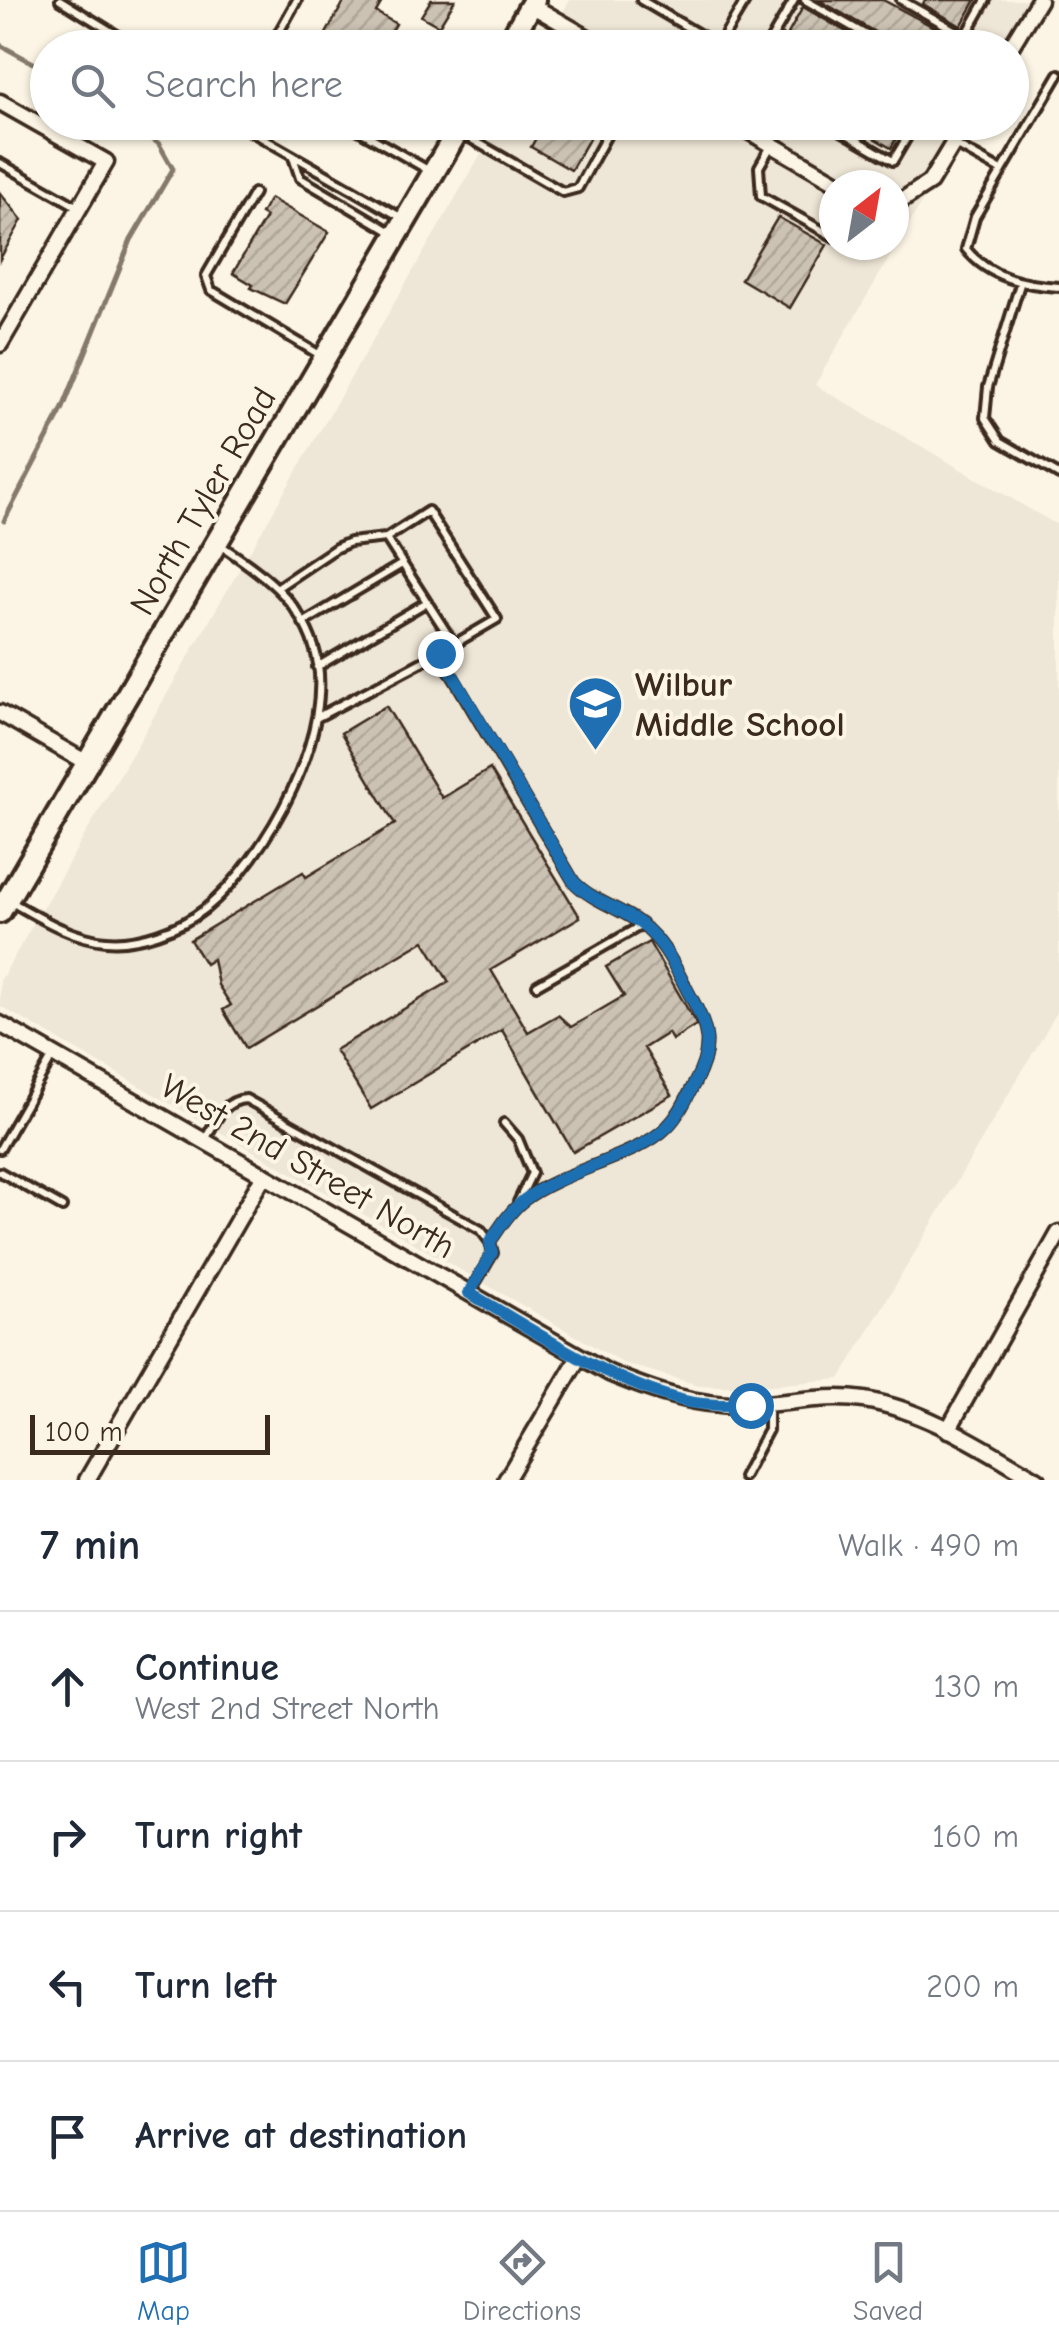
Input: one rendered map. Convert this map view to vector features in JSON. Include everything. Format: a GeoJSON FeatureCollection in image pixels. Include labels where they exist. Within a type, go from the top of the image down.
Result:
{"type":"FeatureCollection","features":[{"type":"Feature","properties":{"kind":"main road"},"geometry":{"type":"LineString","coordinates":[[516,30],[532,2]]}},
{"type":"Feature","properties":{"kind":"main road","name":"North Tyler Road"},"geometry":{"type":"LineString","coordinates":[[4,906],[453,140]]}},
{"type":"Feature","properties":{"kind":"street"},"geometry":{"type":"LineString","coordinates":[[1021,30],[1039,0]]}},
{"type":"Feature","properties":{"kind":"street"},"geometry":{"type":"LineString","coordinates":[[532,2],[576,30]]}},
{"type":"Feature","properties":{"kind":"street"},"geometry":{"type":"LineString","coordinates":[[0,102],[30,119]]}},
{"type":"Feature","properties":{"kind":"street"},"geometry":{"type":"LineString","coordinates":[[1,340],[106,162],[67,140]]}},
{"type":"Feature","properties":{"kind":"street"},"geometry":{"type":"LineString","coordinates":[[764,140],[819,172]]}},
{"type":"Feature","properties":{"kind":"street"},"geometry":{"type":"LineString","coordinates":[[909,194],[930,182],[955,140]]}},
{"type":"Feature","properties":{"kind":"street"},"geometry":{"type":"LineString","coordinates":[[0,713],[87,763]]}},
{"type":"Feature","properties":{"kind":"street","name":"West 2nd Street North"},"geometry":{"type":"LineString","coordinates":[[0,1024],[608,1373],[685,1401],[768,1404],[832,1397],[865,1400],[901,1409],[948,1430],[1038,1480]]}},
{"type":"Feature","properties":{"kind":"street"},"geometry":{"type":"LineString","coordinates":[[86,1480],[264,1175]]}},
{"type":"Feature","properties":{"kind":"street"},"geometry":{"type":"LineString","coordinates":[[948,1430],[1059,1234]]}},
{"type":"Feature","properties":{"kind":"street"},"geometry":{"type":"LineString","coordinates":[[506,1480],[579,1357]]}},
{"type":"Feature","properties":{"kind":"lane"},"geometry":{"type":"LineString","coordinates":[[60,0],[109,30]]}},
{"type":"Feature","properties":{"kind":"lane"},"geometry":{"type":"LineString","coordinates":[[280,30],[297,0]]}},
{"type":"Feature","properties":{"kind":"lane"},"geometry":{"type":"LineString","coordinates":[[642,0],[692,30]]}},
{"type":"Feature","properties":{"kind":"lane"},"geometry":{"type":"LineString","coordinates":[[728,30],[746,0]]}},
{"type":"Feature","properties":{"kind":"lane"},"geometry":{"type":"LineString","coordinates":[[776,30],[794,0]]}},
{"type":"Feature","properties":{"kind":"lane"},"geometry":{"type":"LineString","coordinates":[[806,0],[857,30]]}},
{"type":"Feature","properties":{"kind":"lane"},"geometry":{"type":"LineString","coordinates":[[902,0],[954,30]]}},
{"type":"Feature","properties":{"kind":"lane"},"geometry":{"type":"LineString","coordinates":[[968,30],[986,0]]}},
{"type":"Feature","properties":{"kind":"lane"},"geometry":{"type":"LineString","coordinates":[[1029,125],[1059,74]]}},
{"type":"Feature","properties":{"kind":"lane"},"geometry":{"type":"LineString","coordinates":[[265,140],[402,228]]}},
{"type":"Feature","properties":{"kind":"lane"},"geometry":{"type":"LineString","coordinates":[[375,140],[433,174]]}},
{"type":"Feature","properties":{"kind":"lane"},"geometry":{"type":"LineString","coordinates":[[481,140],[563,192],[578,188],[604,140]]}},
{"type":"Feature","properties":{"kind":"lane"},"geometry":{"type":"LineString","coordinates":[[857,140],[893,161],[905,140]]}},
{"type":"Feature","properties":{"kind":"lane"},"geometry":{"type":"LineString","coordinates":[[1020,140],[975,217],[966,249],[974,258],[1020,284],[1059,286]]}},
{"type":"Feature","properties":{"kind":"lane"},"geometry":{"type":"LineString","coordinates":[[953,144],[1002,171]]}},
{"type":"Feature","properties":{"kind":"lane"},"geometry":{"type":"LineString","coordinates":[[772,145],[759,168],[761,196],[819,228]]}},
{"type":"Feature","properties":{"kind":"lane"},"geometry":{"type":"LineString","coordinates":[[292,156],[300,178],[402,228]]}},
{"type":"Feature","properties":{"kind":"lane"},"geometry":{"type":"LineString","coordinates":[[0,163],[80,208]]}},
{"type":"Feature","properties":{"kind":"lane"},"geometry":{"type":"LineString","coordinates":[[254,192],[206,276],[211,290],[325,358]]}},
{"type":"Feature","properties":{"kind":"lane"},"geometry":{"type":"LineString","coordinates":[[1020,284],[988,387],[986,418],[1000,441],[1059,475]]}},
{"type":"Feature","properties":{"kind":"lane"},"geometry":{"type":"LineString","coordinates":[[278,587],[336,548],[350,542],[386,538],[428,512],[497,619],[316,718]]}},
{"type":"Feature","properties":{"kind":"lane"},"geometry":{"type":"LineString","coordinates":[[386,538],[454,644]]}},
{"type":"Feature","properties":{"kind":"lane"},"geometry":{"type":"LineString","coordinates":[[4,906],[103,942],[167,930],[203,910],[255,852],[283,806],[316,718],[320,690],[315,649],[304,623],[278,587],[216,542]]}},
{"type":"Feature","properties":{"kind":"lane"},"geometry":{"type":"LineString","coordinates":[[304,623],[402,564]]}},
{"type":"Feature","properties":{"kind":"lane"},"geometry":{"type":"LineString","coordinates":[[318,667],[427,602]]}},
{"type":"Feature","properties":{"kind":"lane"},"geometry":{"type":"LineString","coordinates":[[440,653],[574,882],[642,926],[660,943],[709,1035],[704,1064],[684,1104],[664,1130],[647,1142],[570,1174],[515,1208]]}},
{"type":"Feature","properties":{"kind":"lane"},"geometry":{"type":"LineString","coordinates":[[537,984],[642,926]]}},
{"type":"Feature","properties":{"kind":"lane"},"geometry":{"type":"LineString","coordinates":[[0,1149],[54,1055]]}},
{"type":"Feature","properties":{"kind":"lane"},"geometry":{"type":"LineString","coordinates":[[204,1141],[225,1107],[234,1100],[246,1099],[481,1230],[492,1253],[469,1293]]}},
{"type":"Feature","properties":{"kind":"lane"},"geometry":{"type":"LineString","coordinates":[[490,1242],[515,1208],[532,1173],[518,1139],[504,1123]]}},
{"type":"Feature","properties":{"kind":"lane"},"geometry":{"type":"LineString","coordinates":[[0,1172],[62,1207]]}},
{"type":"Feature","properties":{"kind":"lane"},"geometry":{"type":"LineString","coordinates":[[742,1477],[768,1430],[768,1404]]}},
{"type":"Feature","properties":{"kind":"shaded area"},"geometry":{"type":"Polygon","coordinates":[[[570,0],[1039,0],[1022,30],[553,30],[570,0]]]}},
{"type":"Feature","properties":{"kind":"shaded area","name":"Wilbur Middle School"},"geometry":{"type":"Polygon","coordinates":[[[489,140],[958,140],[909,224],[909,170],[819,170],[819,260],[888,260],[815,385],[1059,526],[1059,1009],[840,1379],[747,1387],[698,1385],[623,1363],[0,1006],[0,981],[489,140]]]}},
{"type":"Feature","properties":{"kind":"building"},"geometry":{"type":"Polygon","coordinates":[[[345,0],[383,0],[376,12],[396,24],[392,30],[328,30],[345,0]]]}},
{"type":"Feature","properties":{"kind":"building"},"geometry":{"type":"Polygon","coordinates":[[[431,0],[455,0],[439,26],[421,16],[431,0]]]}},
{"type":"Feature","properties":{"kind":"building"},"geometry":{"type":"Polygon","coordinates":[[[819,0],[883,0],[939,30],[871,30],[819,0]]]}},
{"type":"Feature","properties":{"kind":"building"},"geometry":{"type":"Polygon","coordinates":[[[925,0],[976,0],[961,26],[923,4],[925,0]]]}},
{"type":"Feature","properties":{"kind":"building"},"geometry":{"type":"Polygon","coordinates":[[[803,7],[843,30],[790,30],[803,7]]]}},
{"type":"Feature","properties":{"kind":"building"},"geometry":{"type":"Polygon","coordinates":[[[535,140],[588,140],[571,170],[531,147],[535,140]]]}},
{"type":"Feature","properties":{"kind":"building"},"geometry":{"type":"Polygon","coordinates":[[[877,140],[895,140],[891,148],[877,140]]]}},
{"type":"Feature","properties":{"kind":"building"},"geometry":{"type":"Polygon","coordinates":[[[0,193],[22,220],[0,259],[0,193]]]}},
{"type":"Feature","properties":{"kind":"building"},"geometry":{"type":"Polygon","coordinates":[[[270,198],[329,232],[285,304],[251,288],[253,285],[233,273],[266,217],[261,214],[270,198]]]}},
{"type":"Feature","properties":{"kind":"building"},"geometry":{"type":"Polygon","coordinates":[[[778,217],[819,240],[819,259],[790,308],[741,279],[778,217]]]}},
{"type":"Feature","properties":{"kind":"building"},"geometry":{"type":"Polygon","coordinates":[[[386,706],[442,798],[490,769],[580,917],[491,970],[528,1032],[558,1015],[571,1027],[624,996],[606,967],[649,942],[695,1022],[672,1040],[668,1033],[644,1048],[672,1095],[573,1152],[502,1030],[371,1109],[335,1050],[449,982],[424,941],[246,1048],[223,1010],[231,1005],[218,985],[213,959],[205,964],[190,940],[303,872],[306,877],[395,824],[341,733],[386,706]]]}},
{"type":"Feature","properties":{"kind":"waterway"},"geometry":{"type":"LineString","coordinates":[[0,45],[30,61]]}},
{"type":"Feature","properties":{"kind":"waterway"},"geometry":{"type":"LineString","coordinates":[[4,521],[63,408],[131,240],[173,169],[154,140]]}},
{"type":"Feature","properties":{"kind":"place","name":"Wilbur Middle School"},"geometry":{"type":"Point","coordinates":[596,753]}},
{"type":"Feature","properties":{"kind":"route"},"geometry":{"type":"LineString","coordinates":[[440,653],[574,882],[648,929],[696,1005],[709,1035],[704,1064],[684,1104],[664,1130],[647,1142],[570,1174],[522,1202],[490,1242],[492,1253],[488,1263],[469,1293],[608,1373],[650,1390],[685,1401],[750,1405]]}}]}
